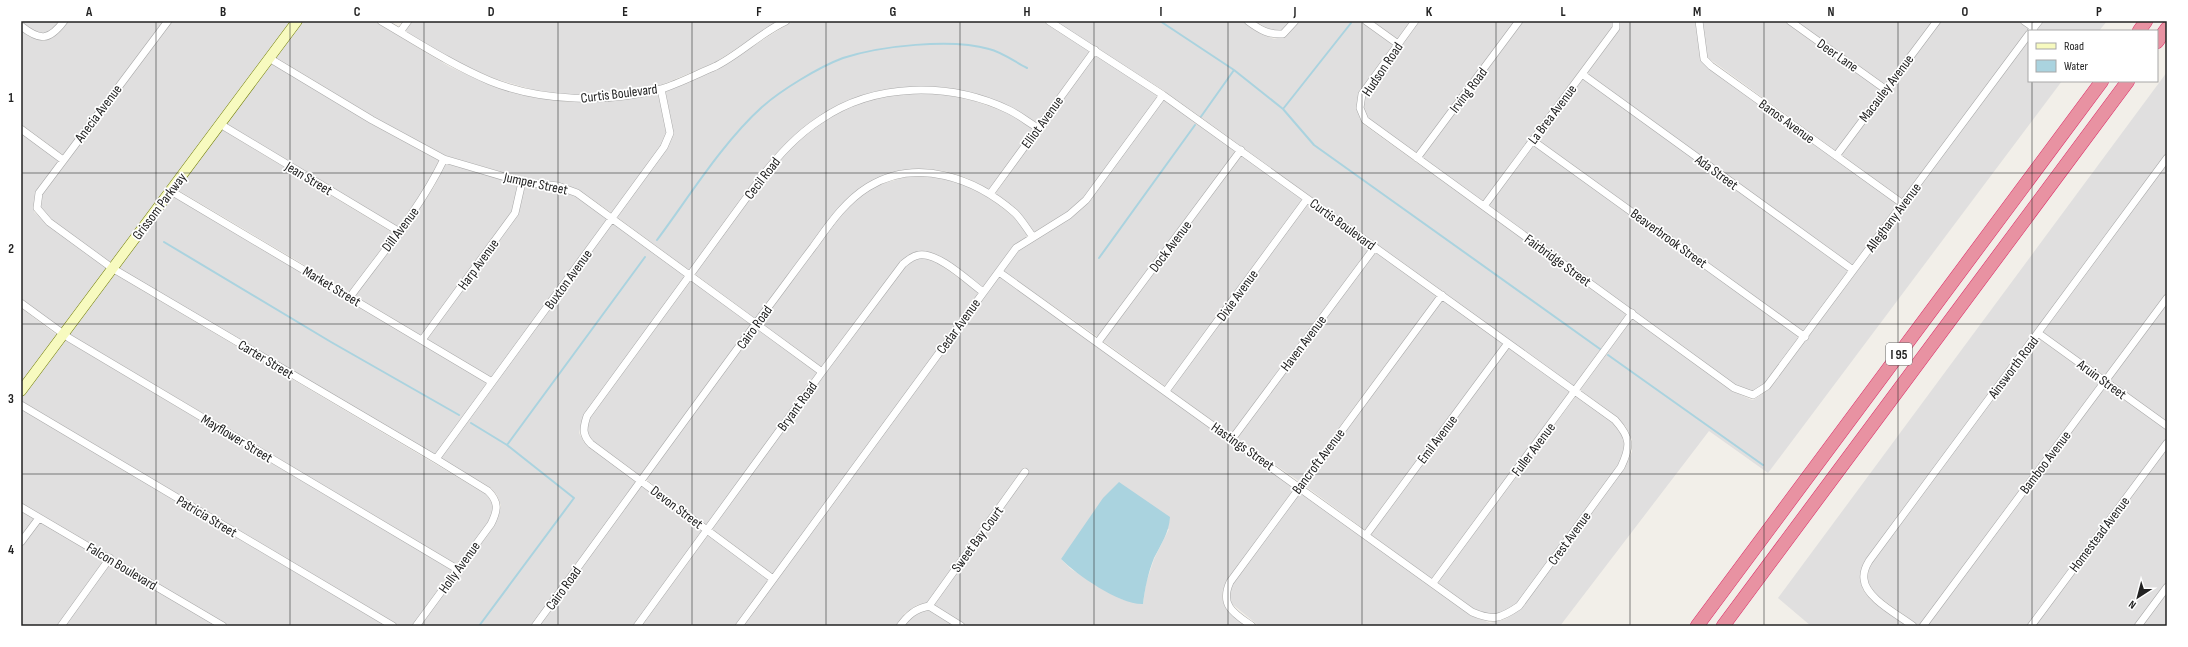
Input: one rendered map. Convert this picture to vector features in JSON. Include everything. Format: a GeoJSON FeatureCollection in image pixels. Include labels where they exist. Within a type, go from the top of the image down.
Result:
{"type":"FeatureCollection","features":[{"type":"Feature","properties":{"kind":"highway"},"geometry":{"type":"LineString","coordinates":[[2140,30],[2146,21]]}},
{"type":"Feature","properties":{"kind":"highway"},"geometry":{"type":"LineString","coordinates":[[2158,41],[2167,28]]}},
{"type":"Feature","properties":{"kind":"highway","name":"I 95"},"geometry":{"type":"LineString","coordinates":[[1697,626],[2101,82]]}},
{"type":"Feature","properties":{"kind":"highway","name":"I 95"},"geometry":{"type":"LineString","coordinates":[[1723,626],[2127,82]]}},
{"type":"Feature","properties":{"kind":"main road","name":"Grissom Parkway"},"geometry":{"type":"LineString","coordinates":[[21,391],[296,21]]}},
{"type":"Feature","properties":{"kind":"street"},"geometry":{"type":"LineString","coordinates":[[21,26],[32,34],[43,38],[55,32],[64,21]]}},
{"type":"Feature","properties":{"kind":"street","name":"Anecia Avenue"},"geometry":{"type":"LineString","coordinates":[[38,208],[39,193],[168,21]]}},
{"type":"Feature","properties":{"kind":"street","name":"Curtis Boulevard"},"geometry":{"type":"LineString","coordinates":[[381,21],[452,64],[491,82],[533,94],[569,98],[602,97],[661,89],[716,66],[786,21]]}},
{"type":"Feature","properties":{"kind":"street"},"geometry":{"type":"LineString","coordinates":[[400,32],[408,21]]}},
{"type":"Feature","properties":{"kind":"street","name":"Curtis Boulevard"},"geometry":{"type":"LineString","coordinates":[[1049,21],[1163,95],[1575,391],[1615,420],[1623,429],[1628,439]]}},
{"type":"Feature","properties":{"kind":"street"},"geometry":{"type":"LineString","coordinates":[[1248,21],[1260,30],[1272,34],[1283,34],[1295,21]]}},
{"type":"Feature","properties":{"kind":"street"},"geometry":{"type":"LineString","coordinates":[[1366,21],[1398,44]]}},
{"type":"Feature","properties":{"kind":"street","name":"Hudson Road"},"geometry":{"type":"LineString","coordinates":[[1365,120],[1360,108],[1362,94],[1415,21]]}},
{"type":"Feature","properties":{"kind":"street","name":"Irving Road"},"geometry":{"type":"LineString","coordinates":[[1417,158],[1519,21]]}},
{"type":"Feature","properties":{"kind":"street","name":"La Brea Avenue"},"geometry":{"type":"LineString","coordinates":[[1484,206],[1616,28],[1616,21]]}},
{"type":"Feature","properties":{"kind":"street","name":"Banos Avenue"},"geometry":{"type":"LineString","coordinates":[[1699,21],[1704,59],[1903,204]]}},
{"type":"Feature","properties":{"kind":"street","name":"Deer Lane"},"geometry":{"type":"LineString","coordinates":[[1790,21],[1886,89]]}},
{"type":"Feature","properties":{"kind":"street","name":"Macauley Avenue"},"geometry":{"type":"LineString","coordinates":[[1836,156],[1937,21]]}},
{"type":"Feature","properties":{"kind":"street"},"geometry":{"type":"LineString","coordinates":[[2024,21],[2030,30]]}},
{"type":"Feature","properties":{"kind":"street","name":"Alleghany Avenue"},"geometry":{"type":"LineString","coordinates":[[2032,30],[2039,21]]}},
{"type":"Feature","properties":{"kind":"street","name":"Alleghany Avenue"},"geometry":{"type":"LineString","coordinates":[[1753,395],[1767,386],[2028,35]]}},
{"type":"Feature","properties":{"kind":"street","name":"Elliot Avenue"},"geometry":{"type":"LineString","coordinates":[[990,194],[1095,50]]}},
{"type":"Feature","properties":{"kind":"street","name":"Jumper Street"},"geometry":{"type":"LineString","coordinates":[[269,58],[372,120],[444,159],[522,182],[558,186],[577,193],[822,372]]}},
{"type":"Feature","properties":{"kind":"street","name":"Ada Street"},"geometry":{"type":"LineString","coordinates":[[1582,74],[1853,270]]}},
{"type":"Feature","properties":{"kind":"street","name":"Buxton Avenue"},"geometry":{"type":"LineString","coordinates":[[436,459],[664,147],[670,133],[661,89]]}},
{"type":"Feature","properties":{"kind":"street","name":"Cecil Road"},"geometry":{"type":"LineString","coordinates":[[584,434],[584,426],[587,416],[763,175],[788,146],[820,120],[851,103],[881,94],[910,90],[942,91],[975,97],[1010,110],[1038,128]]}},
{"type":"Feature","properties":{"kind":"street","name":"Cedar Avenue"},"geometry":{"type":"LineString","coordinates":[[739,626],[1016,248],[1069,215],[1086,200],[1163,95]]}},
{"type":"Feature","properties":{"kind":"street","name":"Fairbridge Street"},"geometry":{"type":"LineString","coordinates":[[1365,120],[1734,388],[1753,395]]}},
{"type":"Feature","properties":{"kind":"street","name":"Jean Street"},"geometry":{"type":"LineString","coordinates":[[220,124],[398,231]]}},
{"type":"Feature","properties":{"kind":"street"},"geometry":{"type":"LineString","coordinates":[[21,128],[63,160]]}},
{"type":"Feature","properties":{"kind":"street","name":"Beaverbrook Street"},"geometry":{"type":"LineString","coordinates":[[1532,140],[1805,336]]}},
{"type":"Feature","properties":{"kind":"street","name":"Dock Avenue"},"geometry":{"type":"LineString","coordinates":[[1098,342],[1241,150]]}},
{"type":"Feature","properties":{"kind":"street","name":"Ainsworth Road"},"geometry":{"type":"LineString","coordinates":[[1913,626],[1872,596],[1866,588],[1864,578],[1869,561],[2167,158]]}},
{"type":"Feature","properties":{"kind":"street","name":"Dill Avenue"},"geometry":{"type":"LineString","coordinates":[[350,297],[431,185],[444,159]]}},
{"type":"Feature","properties":{"kind":"street","name":"Cairo Road"},"geometry":{"type":"LineString","coordinates":[[535,626],[835,217],[850,200],[869,187],[905,174],[923,172],[943,174],[966,181],[990,194],[1016,214],[1033,237]]}},
{"type":"Feature","properties":{"kind":"street","name":"Harp Avenue"},"geometry":{"type":"LineString","coordinates":[[422,340],[515,213],[522,182]]}},
{"type":"Feature","properties":{"kind":"street","name":"Market Street"},"geometry":{"type":"LineString","coordinates":[[171,191],[492,382]]}},
{"type":"Feature","properties":{"kind":"street","name":"Dixie Avenue"},"geometry":{"type":"LineString","coordinates":[[1166,391],[1307,199]]}},
{"type":"Feature","properties":{"kind":"street","name":"Carter Street"},"geometry":{"type":"LineString","coordinates":[[38,208],[49,222],[112,268],[488,491],[494,497],[497,505]]}},
{"type":"Feature","properties":{"kind":"street","name":"Haven Avenue"},"geometry":{"type":"LineString","coordinates":[[1232,439],[1375,247]]}},
{"type":"Feature","properties":{"kind":"street","name":"Bryant Road"},"geometry":{"type":"LineString","coordinates":[[637,626],[822,372],[903,264],[910,257],[919,254],[928,255],[939,260],[983,292]]}},
{"type":"Feature","properties":{"kind":"street","name":"Hastings Street"},"geometry":{"type":"LineString","coordinates":[[999,272],[1366,534],[1472,612],[1488,619]]}},
{"type":"Feature","properties":{"kind":"street","name":"Bancroft Avenue"},"geometry":{"type":"LineString","coordinates":[[1252,626],[1228,605],[1225,598],[1226,591],[1299,486],[1442,295]]}},
{"type":"Feature","properties":{"kind":"street","name":"Bamboo Avenue"},"geometry":{"type":"LineString","coordinates":[[1923,626],[2167,298]]}},
{"type":"Feature","properties":{"kind":"street","name":"Mayflower Street"},"geometry":{"type":"LineString","coordinates":[[21,304],[63,335],[457,569]]}},
{"type":"Feature","properties":{"kind":"street","name":"Fuller Avenue"},"geometry":{"type":"LineString","coordinates":[[1433,583],[1632,313]]}},
{"type":"Feature","properties":{"kind":"street","name":"Aruin Street"},"geometry":{"type":"LineString","coordinates":[[2038,333],[2167,426]]}},
{"type":"Feature","properties":{"kind":"street","name":"Emil Avenue"},"geometry":{"type":"LineString","coordinates":[[1366,534],[1508,343]]}},
{"type":"Feature","properties":{"kind":"street","name":"Patricia Street"},"geometry":{"type":"LineString","coordinates":[[21,405],[393,626]]}},
{"type":"Feature","properties":{"kind":"street","name":"Devon Street"},"geometry":{"type":"LineString","coordinates":[[584,434],[592,444],[773,579]]}},
{"type":"Feature","properties":{"kind":"street","name":"Crest Avenue"},"geometry":{"type":"LineString","coordinates":[[1488,619],[1505,616],[1519,606],[1622,467],[1629,451],[1628,439]]}},
{"type":"Feature","properties":{"kind":"street","name":"Homestead Avenue"},"geometry":{"type":"LineString","coordinates":[[2031,626],[2167,443]]}},
{"type":"Feature","properties":{"kind":"street","name":"Sweet Bay Court"},"geometry":{"type":"LineString","coordinates":[[929,606],[1025,472]]}},
{"type":"Feature","properties":{"kind":"street","name":"Holly Avenue"},"geometry":{"type":"LineString","coordinates":[[416,626],[491,524],[496,513],[497,505]]}},
{"type":"Feature","properties":{"kind":"street","name":"Falcon Boulevard"},"geometry":{"type":"LineString","coordinates":[[21,507],[110,558],[223,626]]}},
{"type":"Feature","properties":{"kind":"street"},"geometry":{"type":"LineString","coordinates":[[21,542],[39,518]]}},
{"type":"Feature","properties":{"kind":"street"},"geometry":{"type":"LineString","coordinates":[[61,626],[110,558]]}},
{"type":"Feature","properties":{"kind":"street"},"geometry":{"type":"LineString","coordinates":[[2138,626],[2167,587]]}},
{"type":"Feature","properties":{"kind":"street"},"geometry":{"type":"LineString","coordinates":[[900,626],[908,615],[918,608],[929,606],[961,626]]}},
{"type":"Feature","properties":{"kind":"shaded area"},"geometry":{"type":"Polygon","coordinates":[[[21,21],[60,21],[53,30],[43,34],[34,31],[21,21]]]}},
{"type":"Feature","properties":{"kind":"shaded area"},"geometry":{"type":"Polygon","coordinates":[[[68,21],[164,21],[63,155],[21,124],[21,30],[30,37],[44,41],[58,34],[68,21]]]}},
{"type":"Feature","properties":{"kind":"shaded area"},"geometry":{"type":"Polygon","coordinates":[[[171,21],[293,21],[112,264],[51,219],[41,207],[42,194],[171,21]]]}},
{"type":"Feature","properties":{"kind":"shaded area"},"geometry":{"type":"Polygon","coordinates":[[[300,21],[374,21],[450,67],[490,85],[532,97],[569,102],[609,100],[659,92],[667,133],[661,145],[612,213],[579,190],[560,183],[523,178],[445,156],[374,117],[274,56],[300,21]]]}},
{"type":"Feature","properties":{"kind":"shaded area"},"geometry":{"type":"Polygon","coordinates":[[[412,21],[779,21],[714,63],[661,85],[609,94],[569,95],[534,90],[493,78],[454,61],[405,31],[412,21]]]}},
{"type":"Feature","properties":{"kind":"shaded area"},"geometry":{"type":"Polygon","coordinates":[[[793,21],[1042,21],[1090,51],[1037,123],[1011,107],[977,94],[943,87],[911,87],[881,90],[850,100],[818,117],[785,144],[760,173],[690,271],[617,217],[673,132],[665,90],[717,69],[793,21]]]}},
{"type":"Feature","properties":{"kind":"shaded area"},"geometry":{"type":"Polygon","coordinates":[[[1055,21],[1243,21],[1258,32],[1274,39],[1285,36],[1299,21],[1360,21],[1393,45],[1359,94],[1357,110],[1363,124],[1627,314],[1575,387],[1163,90],[1055,21]]]}},
{"type":"Feature","properties":{"kind":"shaded area"},"geometry":{"type":"Polygon","coordinates":[[[1254,21],[1291,21],[1282,30],[1273,31],[1254,21]]]}},
{"type":"Feature","properties":{"kind":"shaded area"},"geometry":{"type":"Polygon","coordinates":[[[1372,21],[1411,21],[1397,40],[1372,21]]]}},
{"type":"Feature","properties":{"kind":"shaded area"},"geometry":{"type":"Polygon","coordinates":[[[1419,21],[1515,21],[1416,154],[1368,118],[1363,107],[1365,95],[1419,21]]]}},
{"type":"Feature","properties":{"kind":"shaded area"},"geometry":{"type":"Polygon","coordinates":[[[1522,21],[1613,21],[1612,27],[1483,201],[1421,157],[1522,21]]]}},
{"type":"Feature","properties":{"kind":"shaded area"},"geometry":{"type":"Polygon","coordinates":[[[1619,21],[1696,21],[1701,60],[1709,69],[1899,205],[1852,265],[1587,73],[1619,21]]]}},
{"type":"Feature","properties":{"kind":"shaded area"},"geometry":{"type":"Polygon","coordinates":[[[1702,21],[1785,21],[1881,90],[1836,151],[1707,57],[1702,21]]]}},
{"type":"Feature","properties":{"kind":"shaded area"},"geometry":{"type":"Polygon","coordinates":[[[1795,21],[1933,21],[1885,84],[1795,21]]]}},
{"type":"Feature","properties":{"kind":"shaded area"},"geometry":{"type":"Polygon","coordinates":[[[1941,21],[2018,21],[2029,29],[1903,199],[1841,155],[1941,21]]]}},
{"type":"Feature","properties":{"kind":"shaded area"},"geometry":{"type":"Polygon","coordinates":[[[2043,21],[2107,21],[2100,30],[2036,30],[2043,21]]]}},
{"type":"Feature","properties":{"kind":"shaded area"},"geometry":{"type":"Polygon","coordinates":[[[2028,40],[2028,82],[2061,82],[1768,473],[1709,431],[1560,626],[1259,626],[1231,603],[1228,597],[1233,584],[1300,491],[1470,615],[1490,623],[1506,619],[1521,608],[1624,469],[1632,452],[1632,440],[1626,427],[1617,417],[1580,390],[1632,318],[1732,391],[1752,400],[1769,389],[2028,40]]]}},
{"type":"Feature","properties":{"kind":"shaded area"},"geometry":{"type":"Polygon","coordinates":[[[1095,54],[1158,96],[1084,198],[1067,212],[1034,232],[1018,211],[995,194],[1095,54]]]}},
{"type":"Feature","properties":{"kind":"shaded area"},"geometry":{"type":"Polygon","coordinates":[[[270,62],[440,161],[428,184],[397,227],[225,123],[270,62]]]}},
{"type":"Feature","properties":{"kind":"shaded area"},"geometry":{"type":"Polygon","coordinates":[[[2167,72],[2167,153],[1866,560],[1860,577],[1863,590],[1870,599],[1907,626],[1811,626],[1778,598],[2167,72]]]}},
{"type":"Feature","properties":{"kind":"shaded area"},"geometry":{"type":"Polygon","coordinates":[[[1583,78],[1848,271],[1804,332],[1537,139],[1583,78]]]}},
{"type":"Feature","properties":{"kind":"shaded area"},"geometry":{"type":"Polygon","coordinates":[[[910,93],[942,94],[974,101],[1008,113],[1033,129],[990,190],[967,178],[945,171],[924,169],[905,170],[868,183],[848,198],[833,215],[756,319],[695,274],[765,177],[790,148],[821,122],[852,106],[881,97],[910,93]]]}},
{"type":"Feature","properties":{"kind":"shaded area"},"geometry":{"type":"Polygon","coordinates":[[[1163,99],[1237,151],[1098,337],[1003,271],[1018,250],[1070,217],[1163,99]]]}},
{"type":"Feature","properties":{"kind":"shaded area"},"geometry":{"type":"Polygon","coordinates":[[[221,129],[393,233],[350,292],[176,189],[221,129]]]}},
{"type":"Feature","properties":{"kind":"shaded area"},"geometry":{"type":"Polygon","coordinates":[[[21,133],[59,161],[37,191],[34,212],[47,224],[108,269],[62,330],[21,299],[21,133]]]}},
{"type":"Feature","properties":{"kind":"shaded area"},"geometry":{"type":"Polygon","coordinates":[[[1533,145],[1800,337],[1765,384],[1753,392],[1736,385],[1488,205],[1533,145]]]}},
{"type":"Feature","properties":{"kind":"shaded area"},"geometry":{"type":"Polygon","coordinates":[[[1242,155],[1303,200],[1165,386],[1103,341],[1242,155]]]}},
{"type":"Feature","properties":{"kind":"shaded area"},"geometry":{"type":"Polygon","coordinates":[[[445,163],[519,184],[512,211],[422,336],[355,296],[434,187],[445,163]]]}},
{"type":"Feature","properties":{"kind":"shaded area"},"geometry":{"type":"Polygon","coordinates":[[[2167,163],[2167,292],[2104,377],[2042,332],[2167,163]]]}},
{"type":"Feature","properties":{"kind":"shaded area"},"geometry":{"type":"Polygon","coordinates":[[[923,176],[942,178],[964,185],[988,197],[1014,217],[1028,236],[1014,246],[983,287],[941,257],[928,252],[919,251],[910,254],[900,262],[821,367],[761,323],[837,219],[852,203],[870,189],[885,183],[906,177],[923,176]]]}},
{"type":"Feature","properties":{"kind":"shaded area"},"geometry":{"type":"Polygon","coordinates":[[[525,186],[557,189],[575,196],[607,219],[491,378],[427,339],[517,214],[525,186]]]}},
{"type":"Feature","properties":{"kind":"shaded area"},"geometry":{"type":"Polygon","coordinates":[[[171,195],[487,383],[435,455],[117,267],[171,195]]]}},
{"type":"Feature","properties":{"kind":"shaded area"},"geometry":{"type":"Polygon","coordinates":[[[1308,203],[1370,248],[1231,434],[1170,390],[1308,203]]]}},
{"type":"Feature","properties":{"kind":"shaded area"},"geometry":{"type":"Polygon","coordinates":[[[612,223],[686,276],[584,415],[579,433],[584,442],[637,481],[531,626],[420,626],[494,526],[501,506],[497,495],[491,488],[440,458],[612,223]]]}},
{"type":"Feature","properties":{"kind":"shaded area"},"geometry":{"type":"Polygon","coordinates":[[[1375,252],[1437,296],[1299,481],[1236,438],[1375,252]]]}},
{"type":"Feature","properties":{"kind":"shaded area"},"geometry":{"type":"Polygon","coordinates":[[[927,258],[938,263],[979,293],[773,574],[712,529],[824,374],[905,266],[912,260],[927,258]]]}},
{"type":"Feature","properties":{"kind":"shaded area"},"geometry":{"type":"Polygon","coordinates":[[[113,273],[486,494],[494,506],[489,522],[456,564],[68,333],[113,273]]]}},
{"type":"Feature","properties":{"kind":"shaded area"},"geometry":{"type":"Polygon","coordinates":[[[999,276],[1295,487],[1223,589],[1222,598],[1225,607],[1247,626],[967,626],[934,605],[1029,471],[1024,467],[927,603],[917,605],[905,613],[896,626],[743,626],[999,276]],[[1169,529],[1070,547],[1061,559],[1071,569],[1121,599],[1143,604],[1146,583],[1154,559],[1169,529]]]}},
{"type":"Feature","properties":{"kind":"shaded area"},"geometry":{"type":"Polygon","coordinates":[[[691,280],[751,325],[641,476],[594,442],[587,433],[587,426],[590,418],[691,280]]]}},
{"type":"Feature","properties":{"kind":"shaded area"},"geometry":{"type":"Polygon","coordinates":[[[1442,299],[1503,344],[1365,530],[1304,485],[1442,299]]]}},
{"type":"Feature","properties":{"kind":"shaded area"},"geometry":{"type":"Polygon","coordinates":[[[2167,303],[2167,422],[2109,380],[2167,303]]]}},
{"type":"Feature","properties":{"kind":"shaded area"},"geometry":{"type":"Polygon","coordinates":[[[21,308],[58,336],[21,386],[21,308]]]}},
{"type":"Feature","properties":{"kind":"shaded area"},"geometry":{"type":"Polygon","coordinates":[[[756,328],[817,373],[707,526],[646,479],[756,328]]]}},
{"type":"Feature","properties":{"kind":"shaded area"},"geometry":{"type":"Polygon","coordinates":[[[2038,338],[2100,382],[1919,626],[1874,593],[1869,586],[1867,578],[1871,562],[2038,338]]]}},
{"type":"Feature","properties":{"kind":"shaded area"},"geometry":{"type":"Polygon","coordinates":[[[63,339],[452,570],[412,626],[400,626],[21,401],[21,396],[63,339]]]}},
{"type":"Feature","properties":{"kind":"shaded area"},"geometry":{"type":"Polygon","coordinates":[[[1508,348],[1571,392],[1432,579],[1370,534],[1508,348]]]}},
{"type":"Feature","properties":{"kind":"shaded area"},"geometry":{"type":"Polygon","coordinates":[[[2105,386],[2167,430],[2167,437],[2027,626],[1926,626],[2105,386]]]}},
{"type":"Feature","properties":{"kind":"shaded area"},"geometry":{"type":"Polygon","coordinates":[[[1576,396],[1612,422],[1625,440],[1626,450],[1619,466],[1517,604],[1504,613],[1489,615],[1474,609],[1437,582],[1576,396]]]}},
{"type":"Feature","properties":{"kind":"shaded area"},"geometry":{"type":"Polygon","coordinates":[[[21,409],[386,626],[230,626],[21,503],[21,409]]]}},
{"type":"Feature","properties":{"kind":"shaded area"},"geometry":{"type":"Polygon","coordinates":[[[2167,448],[2167,582],[2134,626],[2035,626],[2167,448]]]}},
{"type":"Feature","properties":{"kind":"shaded area"},"geometry":{"type":"Polygon","coordinates":[[[642,485],[703,531],[633,626],[539,626],[642,485]]]}},
{"type":"Feature","properties":{"kind":"shaded area"},"geometry":{"type":"Polygon","coordinates":[[[21,511],[34,519],[21,537],[21,511]]]}},
{"type":"Feature","properties":{"kind":"shaded area"},"geometry":{"type":"Polygon","coordinates":[[[40,522],[105,560],[57,626],[21,626],[21,547],[40,522]]]}},
{"type":"Feature","properties":{"kind":"shaded area"},"geometry":{"type":"Polygon","coordinates":[[[708,535],[769,580],[735,626],[641,626],[708,535]]]}},
{"type":"Feature","properties":{"kind":"shaded area"},"geometry":{"type":"Polygon","coordinates":[[[110,563],[216,626],[65,626],[110,563]]]}},
{"type":"Feature","properties":{"kind":"shaded area"},"geometry":{"type":"Polygon","coordinates":[[[2167,592],[2167,626],[2142,626],[2167,592]]]}},
{"type":"Feature","properties":{"kind":"shaded area"},"geometry":{"type":"Polygon","coordinates":[[[928,610],[939,615],[955,626],[904,626],[910,618],[919,611],[928,610]]]}},
{"type":"Feature","properties":{"kind":"water"},"geometry":{"type":"Polygon","coordinates":[[[1119,482],[1170,517],[1166,533],[1150,569],[1143,604],[1123,600],[1099,588],[1077,573],[1061,559],[1103,498],[1119,482]]]}},
{"type":"Feature","properties":{"kind":"waterway"},"geometry":{"type":"LineString","coordinates":[[1160,21],[1234,70],[1283,109],[1314,145],[1600,349]]}},
{"type":"Feature","properties":{"kind":"waterway"},"geometry":{"type":"LineString","coordinates":[[1283,109],[1351,23]]}},
{"type":"Feature","properties":{"kind":"waterway"},"geometry":{"type":"LineString","coordinates":[[657,240],[707,170],[748,121],[779,93],[833,62],[858,54],[895,47],[955,44],[994,50],[1027,68]]}},
{"type":"Feature","properties":{"kind":"waterway"},"geometry":{"type":"LineString","coordinates":[[1200,118],[1234,70]]}},
{"type":"Feature","properties":{"kind":"waterway"},"geometry":{"type":"LineString","coordinates":[[1099,258],[1195,125]]}},
{"type":"Feature","properties":{"kind":"waterway"},"geometry":{"type":"LineString","coordinates":[[164,242],[331,342],[459,415]]}},
{"type":"Feature","properties":{"kind":"waterway"},"geometry":{"type":"LineString","coordinates":[[479,626],[574,498],[507,445],[645,257]]}},
{"type":"Feature","properties":{"kind":"waterway"},"geometry":{"type":"LineString","coordinates":[[1608,355],[1763,465]]}},
{"type":"Feature","properties":{"kind":"waterway"},"geometry":{"type":"LineString","coordinates":[[471,423],[507,445]]}}]}
